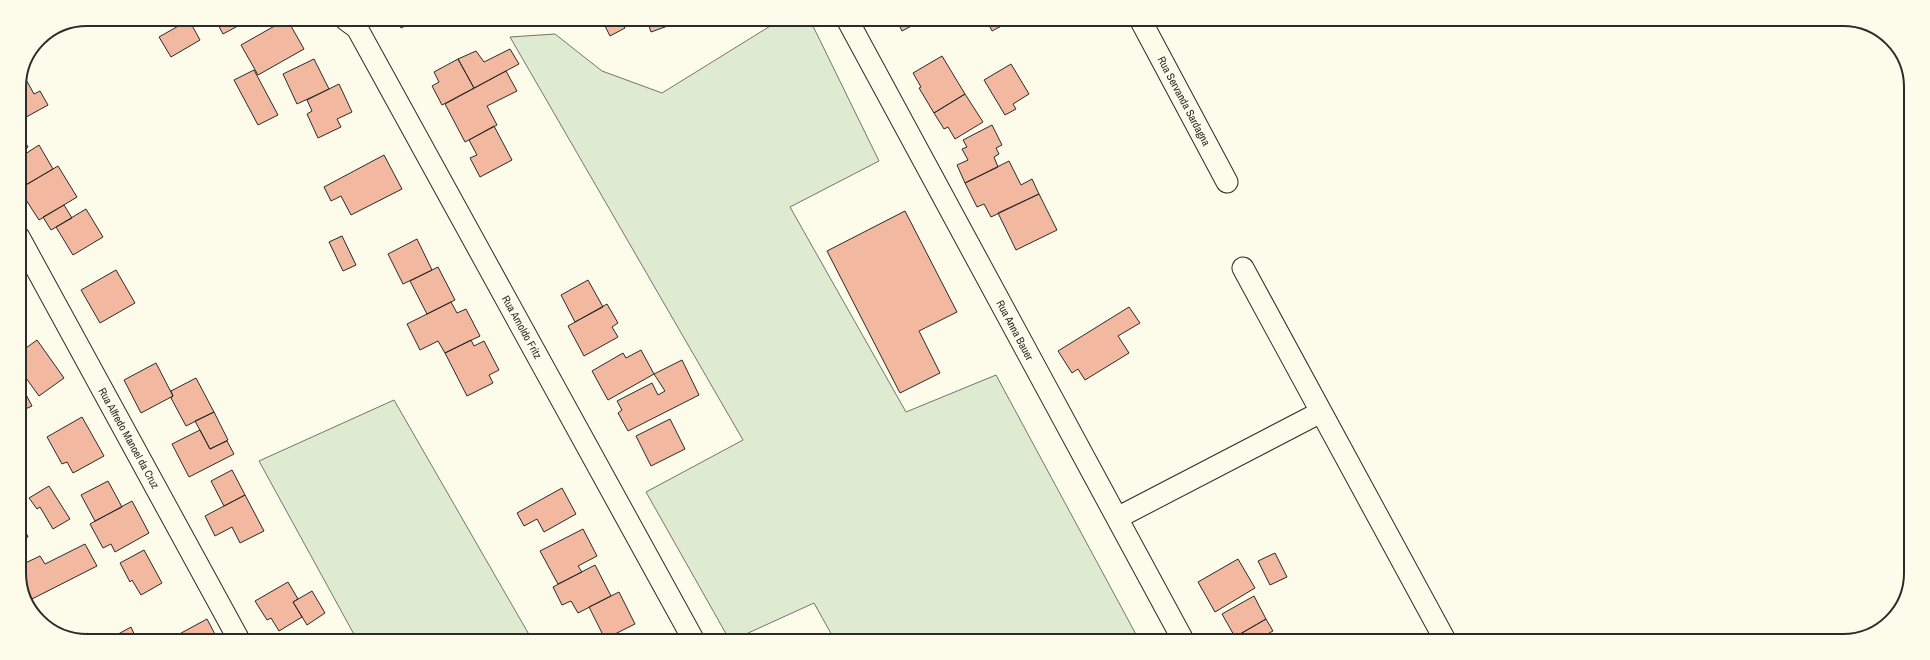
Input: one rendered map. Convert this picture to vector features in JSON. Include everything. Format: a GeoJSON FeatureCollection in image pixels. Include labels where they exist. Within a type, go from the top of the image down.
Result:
{"type":"FeatureCollection","features":[{"type":"Feature","properties":{"kind":"street","name":"Rua Arnoldo Fritz"},"geometry":{"type":"LineString","coordinates":[[354,26],[361,35],[690,634]]}},
{"type":"Feature","properties":{"kind":"street","name":"Rua Anna Bauer"},"geometry":{"type":"LineString","coordinates":[[851,26],[1180,634]]}},
{"type":"Feature","properties":{"kind":"street","name":"Rua Servanda Sardagna"},"geometry":{"type":"LineString","coordinates":[[1144,26],[1227,182]]}},
{"type":"Feature","properties":{"kind":"street","name":"Rua Alfredo Manoel da Cruz"},"geometry":{"type":"LineString","coordinates":[[26,251],[236,634]]}},
{"type":"Feature","properties":{"kind":"street"},"geometry":{"type":"LineString","coordinates":[[1243,268],[1442,634]]}},
{"type":"Feature","properties":{"kind":"street"},"geometry":{"type":"LineString","coordinates":[[1117,518],[1321,412]]}},
{"type":"Feature","properties":{"kind":"green space"},"geometry":{"type":"Polygon","coordinates":[[[770,26],[813,26],[879,161],[790,207],[906,412],[996,375],[1136,634],[831,634],[814,603],[746,634],[726,634],[646,492],[743,440],[510,37],[555,34],[602,71],[662,93],[770,26]]]}},
{"type":"Feature","properties":{"kind":"green space"},"geometry":{"type":"Polygon","coordinates":[[[394,400],[529,634],[354,634],[259,461],[394,400]]]}},
{"type":"Feature","properties":{"kind":"building"},"geometry":{"type":"Polygon","coordinates":[[[178,26],[192,26],[200,40],[171,57],[159,37],[178,26]]]}},
{"type":"Feature","properties":{"kind":"building"},"geometry":{"type":"Polygon","coordinates":[[[219,26],[238,26],[223,34],[219,26]]]}},
{"type":"Feature","properties":{"kind":"building"},"geometry":{"type":"Polygon","coordinates":[[[275,26],[291,26],[304,49],[258,75],[241,45],[275,26]]]}},
{"type":"Feature","properties":{"kind":"building"},"geometry":{"type":"Polygon","coordinates":[[[605,26],[624,26],[625,28],[610,36],[605,26]]]}},
{"type":"Feature","properties":{"kind":"building"},"geometry":{"type":"Polygon","coordinates":[[[649,26],[668,26],[651,32],[649,26]]]}},
{"type":"Feature","properties":{"kind":"building"},"geometry":{"type":"Polygon","coordinates":[[[900,26],[912,26],[902,31],[900,26]]]}},
{"type":"Feature","properties":{"kind":"building"},"geometry":{"type":"Polygon","coordinates":[[[990,26],[1002,26],[992,31],[990,26]]]}},
{"type":"Feature","properties":{"kind":"building"},"geometry":{"type":"Polygon","coordinates":[[[510,49],[519,64],[474,88],[458,59],[476,51],[484,62],[510,49]]]}},
{"type":"Feature","properties":{"kind":"building"},"geometry":{"type":"Polygon","coordinates":[[[942,56],[965,94],[934,113],[919,88],[921,87],[913,73],[942,56]]]}},
{"type":"Feature","properties":{"kind":"building"},"geometry":{"type":"Polygon","coordinates":[[[314,59],[329,89],[297,104],[283,74],[314,59]]]}},
{"type":"Feature","properties":{"kind":"building"},"geometry":{"type":"Polygon","coordinates":[[[458,59],[474,88],[442,105],[432,86],[439,82],[434,72],[458,59]]]}},
{"type":"Feature","properties":{"kind":"building"},"geometry":{"type":"Polygon","coordinates":[[[1011,64],[1029,94],[1013,104],[1016,109],[1005,115],[984,80],[1011,64]]]}},
{"type":"Feature","properties":{"kind":"building"},"geometry":{"type":"Polygon","coordinates":[[[254,70],[278,115],[258,125],[234,80],[254,70]]]}},
{"type":"Feature","properties":{"kind":"building"},"geometry":{"type":"Polygon","coordinates":[[[506,71],[517,91],[487,106],[497,125],[465,142],[445,104],[506,71]]]}},
{"type":"Feature","properties":{"kind":"building"},"geometry":{"type":"Polygon","coordinates":[[[27,80],[34,94],[40,91],[48,105],[26,117],[27,80]]]}},
{"type":"Feature","properties":{"kind":"building"},"geometry":{"type":"Polygon","coordinates":[[[339,84],[352,112],[337,119],[341,127],[318,138],[307,114],[312,111],[307,100],[339,84]]]}},
{"type":"Feature","properties":{"kind":"building"},"geometry":{"type":"Polygon","coordinates":[[[965,94],[983,122],[955,139],[948,127],[944,129],[934,113],[965,94]]]}},
{"type":"Feature","properties":{"kind":"building"},"geometry":{"type":"Polygon","coordinates":[[[992,125],[1002,145],[996,148],[999,154],[994,157],[998,167],[965,183],[957,165],[968,160],[962,149],[967,147],[963,140],[992,125]]]}},
{"type":"Feature","properties":{"kind":"building"},"geometry":{"type":"Polygon","coordinates":[[[494,126],[512,160],[480,177],[470,158],[477,155],[469,140],[494,126]]]}},
{"type":"Feature","properties":{"kind":"building"},"geometry":{"type":"Polygon","coordinates":[[[39,145],[53,169],[26,185],[26,153],[39,145]]]}},
{"type":"Feature","properties":{"kind":"building"},"geometry":{"type":"Polygon","coordinates":[[[384,155],[402,189],[351,215],[341,196],[331,201],[324,187],[384,155]]]}},
{"type":"Feature","properties":{"kind":"building"},"geometry":{"type":"Polygon","coordinates":[[[1009,161],[1021,185],[1032,179],[1039,194],[991,217],[984,204],[977,207],[965,183],[1009,161]]]}},
{"type":"Feature","properties":{"kind":"building"},"geometry":{"type":"Polygon","coordinates":[[[58,166],[77,197],[39,220],[26,200],[26,185],[58,166]]]}},
{"type":"Feature","properties":{"kind":"building"},"geometry":{"type":"Polygon","coordinates":[[[1039,194],[1057,230],[1016,250],[998,213],[1039,194]]]}},
{"type":"Feature","properties":{"kind":"building"},"geometry":{"type":"Polygon","coordinates":[[[64,205],[72,218],[51,230],[43,217],[64,205]]]}},
{"type":"Feature","properties":{"kind":"building"},"geometry":{"type":"Polygon","coordinates":[[[86,209],[103,237],[73,255],[56,227],[86,209]]]}},
{"type":"Feature","properties":{"kind":"building"},"geometry":{"type":"Polygon","coordinates":[[[905,211],[957,312],[919,331],[940,373],[900,393],[827,251],[905,211]]]}},
{"type":"Feature","properties":{"kind":"building"},"geometry":{"type":"Polygon","coordinates":[[[342,236],[356,265],[343,271],[329,242],[342,236]]]}},
{"type":"Feature","properties":{"kind":"building"},"geometry":{"type":"Polygon","coordinates":[[[417,239],[432,270],[403,284],[388,254],[417,239]]]}},
{"type":"Feature","properties":{"kind":"building"},"geometry":{"type":"Polygon","coordinates":[[[438,267],[455,300],[427,314],[410,281],[438,267]]]}},
{"type":"Feature","properties":{"kind":"building"},"geometry":{"type":"Polygon","coordinates":[[[116,270],[135,303],[100,323],[81,290],[116,270]]]}},
{"type":"Feature","properties":{"kind":"building"},"geometry":{"type":"Polygon","coordinates":[[[588,280],[603,307],[575,322],[561,295],[588,280]]]}},
{"type":"Feature","properties":{"kind":"building"},"geometry":{"type":"Polygon","coordinates":[[[451,302],[457,313],[466,309],[480,336],[445,353],[438,341],[420,350],[407,324],[451,302]]]}},
{"type":"Feature","properties":{"kind":"building"},"geometry":{"type":"Polygon","coordinates":[[[607,304],[618,323],[612,327],[618,337],[584,356],[568,326],[607,304]]]}},
{"type":"Feature","properties":{"kind":"building"},"geometry":{"type":"Polygon","coordinates":[[[1129,307],[1140,323],[1118,336],[1129,353],[1085,380],[1078,369],[1072,373],[1058,351],[1129,307]]]}},
{"type":"Feature","properties":{"kind":"building"},"geometry":{"type":"Polygon","coordinates":[[[37,340],[64,378],[39,396],[26,378],[26,348],[37,340]]]}},
{"type":"Feature","properties":{"kind":"building"},"geometry":{"type":"Polygon","coordinates":[[[471,340],[474,346],[484,341],[499,370],[489,375],[493,383],[467,396],[445,353],[471,340]]]}},
{"type":"Feature","properties":{"kind":"building"},"geometry":{"type":"Polygon","coordinates":[[[641,350],[654,374],[608,400],[592,371],[623,353],[626,358],[641,350]]]}},
{"type":"Feature","properties":{"kind":"building"},"geometry":{"type":"Polygon","coordinates":[[[682,360],[699,395],[628,431],[618,413],[622,410],[617,401],[652,383],[658,395],[665,391],[654,374],[682,360]]]}},
{"type":"Feature","properties":{"kind":"building"},"geometry":{"type":"Polygon","coordinates":[[[156,363],[173,396],[141,413],[124,380],[156,363]]]}},
{"type":"Feature","properties":{"kind":"building"},"geometry":{"type":"Polygon","coordinates":[[[196,378],[214,412],[186,426],[171,398],[173,396],[171,391],[196,378]]]}},
{"type":"Feature","properties":{"kind":"building"},"geometry":{"type":"Polygon","coordinates":[[[26,395],[32,406],[26,409],[26,395]]]}},
{"type":"Feature","properties":{"kind":"building"},"geometry":{"type":"Polygon","coordinates":[[[214,412],[228,440],[210,449],[195,421],[214,412]]]}},
{"type":"Feature","properties":{"kind":"building"},"geometry":{"type":"Polygon","coordinates":[[[82,417],[104,456],[73,473],[67,462],[62,464],[47,437],[82,417]]]}},
{"type":"Feature","properties":{"kind":"building"},"geometry":{"type":"Polygon","coordinates":[[[670,419],[685,449],[651,466],[636,436],[670,419]]]}},
{"type":"Feature","properties":{"kind":"building"},"geometry":{"type":"Polygon","coordinates":[[[200,430],[210,449],[227,441],[234,454],[189,477],[172,444],[200,430]]]}},
{"type":"Feature","properties":{"kind":"building"},"geometry":{"type":"Polygon","coordinates":[[[232,470],[245,495],[224,506],[211,481],[232,470]]]}},
{"type":"Feature","properties":{"kind":"building"},"geometry":{"type":"Polygon","coordinates":[[[108,481],[122,507],[95,521],[81,495],[108,481]]]}},
{"type":"Feature","properties":{"kind":"building"},"geometry":{"type":"Polygon","coordinates":[[[49,486],[70,519],[53,529],[40,507],[37,509],[29,498],[49,486]]]}},
{"type":"Feature","properties":{"kind":"building"},"geometry":{"type":"Polygon","coordinates":[[[562,488],[576,514],[544,532],[537,519],[524,526],[517,513],[562,488]]]}},
{"type":"Feature","properties":{"kind":"building"},"geometry":{"type":"Polygon","coordinates":[[[245,495],[264,531],[240,543],[232,527],[215,536],[205,516],[245,495]]]}},
{"type":"Feature","properties":{"kind":"building"},"geometry":{"type":"Polygon","coordinates":[[[132,501],[149,533],[115,552],[111,544],[103,548],[90,524],[132,501]]]}},
{"type":"Feature","properties":{"kind":"building"},"geometry":{"type":"Polygon","coordinates":[[[583,529],[597,556],[578,566],[582,572],[558,584],[540,551],[583,529]]]}},
{"type":"Feature","properties":{"kind":"building"},"geometry":{"type":"Polygon","coordinates":[[[85,544],[97,566],[32,599],[27,585],[26,563],[40,556],[45,564],[85,544]]]}},
{"type":"Feature","properties":{"kind":"building"},"geometry":{"type":"Polygon","coordinates":[[[144,550],[162,583],[141,595],[132,580],[130,582],[120,563],[144,550]]]}},
{"type":"Feature","properties":{"kind":"building"},"geometry":{"type":"Polygon","coordinates":[[[1275,553],[1287,577],[1270,585],[1258,561],[1275,553]]]}},
{"type":"Feature","properties":{"kind":"building"},"geometry":{"type":"Polygon","coordinates":[[[1238,559],[1255,588],[1215,612],[1198,582],[1238,559]]]}},
{"type":"Feature","properties":{"kind":"building"},"geometry":{"type":"Polygon","coordinates":[[[595,565],[611,596],[578,613],[571,601],[562,605],[553,587],[595,565]]]}},
{"type":"Feature","properties":{"kind":"building"},"geometry":{"type":"Polygon","coordinates":[[[288,582],[298,599],[293,602],[302,617],[279,631],[271,618],[267,620],[255,601],[288,582]]]}},
{"type":"Feature","properties":{"kind":"building"},"geometry":{"type":"Polygon","coordinates":[[[312,591],[325,613],[307,625],[293,602],[312,591]]]}},
{"type":"Feature","properties":{"kind":"building"},"geometry":{"type":"Polygon","coordinates":[[[619,592],[635,624],[615,634],[602,634],[589,607],[619,592]]]}},
{"type":"Feature","properties":{"kind":"building"},"geometry":{"type":"Polygon","coordinates":[[[1254,596],[1266,619],[1240,634],[1233,634],[1222,614],[1254,596]]]}},
{"type":"Feature","properties":{"kind":"building"},"geometry":{"type":"Polygon","coordinates":[[[207,619],[215,634],[179,634],[207,619]]]}},
{"type":"Feature","properties":{"kind":"building"},"geometry":{"type":"Polygon","coordinates":[[[1266,619],[1273,631],[1270,634],[1240,634],[1266,619]]]}},
{"type":"Feature","properties":{"kind":"building"},"geometry":{"type":"Polygon","coordinates":[[[131,627],[134,634],[118,634],[131,627]]]}}]}
